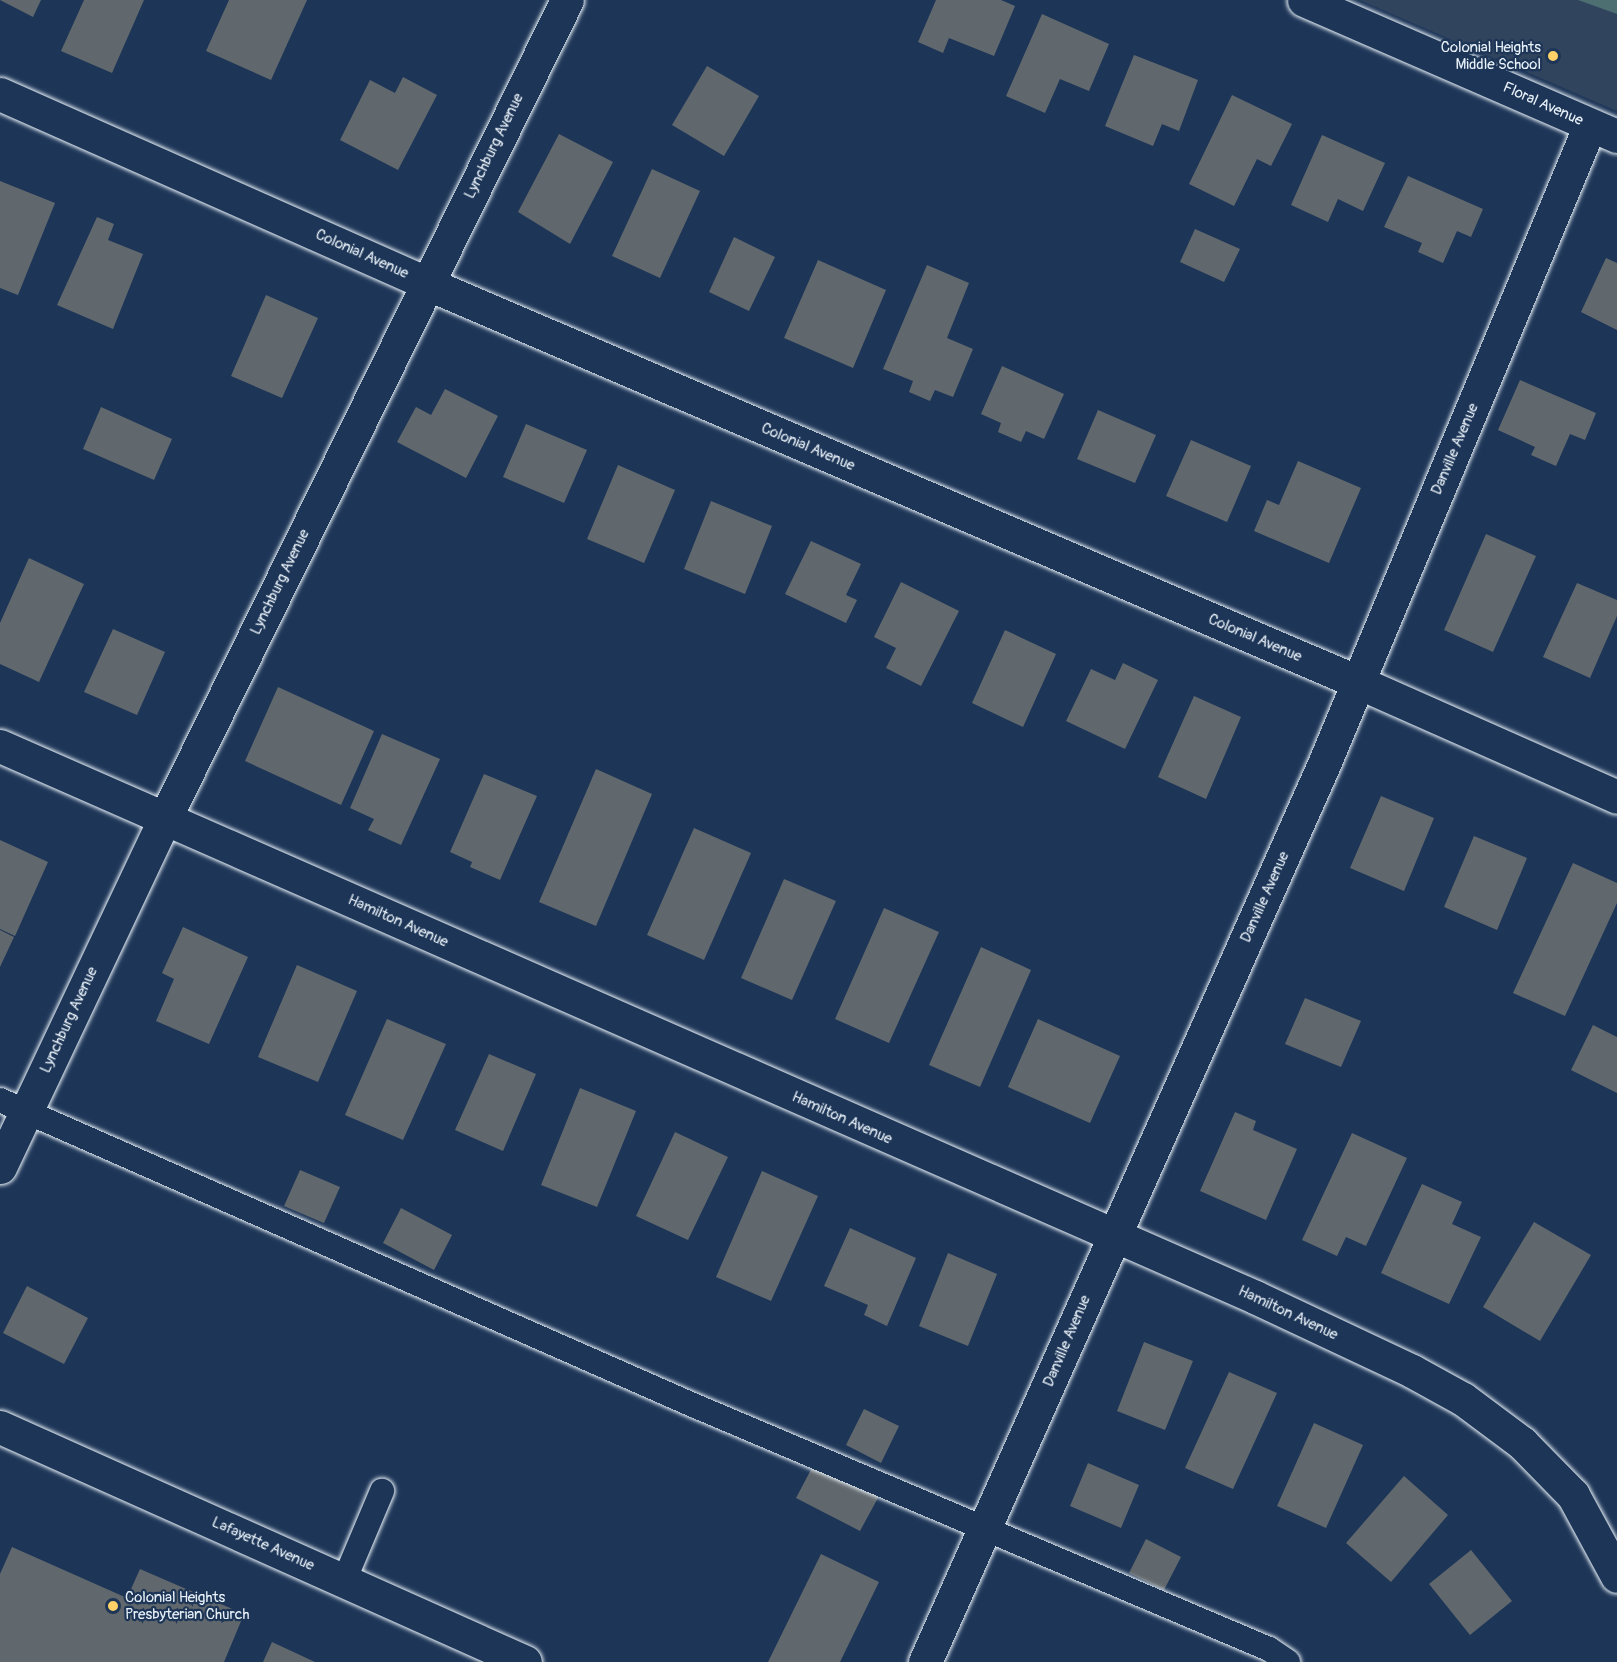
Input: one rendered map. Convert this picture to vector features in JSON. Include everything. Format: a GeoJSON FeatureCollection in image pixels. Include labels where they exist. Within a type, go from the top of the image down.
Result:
{"type":"FeatureCollection","features":[{"type":"Feature","properties":{"kind":"street","name":"Lynchburg Avenue"},"geometry":{"type":"LineString","coordinates":[[0,1167],[13,1106],[165,818],[567,0]]}},
{"type":"Feature","properties":{"kind":"street","name":"Floral Avenue"},"geometry":{"type":"LineString","coordinates":[[1304,0],[1604,131]]}},
{"type":"Feature","properties":{"kind":"street","name":"Colonial Avenue"},"geometry":{"type":"LineString","coordinates":[[0,94],[426,283],[1358,682],[1617,797]]}},
{"type":"Feature","properties":{"kind":"street","name":"Danville Avenue"},"geometry":{"type":"LineString","coordinates":[[925,1662],[1604,131]]}},
{"type":"Feature","properties":{"kind":"street","name":"Hamilton Avenue"},"geometry":{"type":"LineString","coordinates":[[0,746],[1255,1297],[1463,1399],[1522,1443],[1573,1495],[1617,1576]]}},
{"type":"Feature","properties":{"kind":"street","name":"Lafayette Avenue"},"geometry":{"type":"LineString","coordinates":[[0,1427],[525,1662]]}},
{"type":"Feature","properties":{"kind":"lane"},"geometry":{"type":"LineString","coordinates":[[13,1106],[985,1529],[1269,1649],[1288,1662]]}},
{"type":"Feature","properties":{"kind":"lane"},"geometry":{"type":"LineString","coordinates":[[344,1581],[382,1491]]}},
{"type":"Feature","properties":{"kind":"shaded area","name":"Colonial Heights Middle School"},"geometry":{"type":"Polygon","coordinates":[[[1360,0],[1617,0],[1617,111],[1360,0]]]}},
{"type":"Feature","properties":{"kind":"green space"},"geometry":{"type":"Polygon","coordinates":[[[1578,0],[1617,0],[1617,14],[1578,0]]]}},
{"type":"Feature","properties":{"kind":"building"},"geometry":{"type":"Polygon","coordinates":[[[0,0],[41,0],[33,17],[0,0]]]}},
{"type":"Feature","properties":{"kind":"building"},"geometry":{"type":"Polygon","coordinates":[[[84,0],[144,0],[112,73],[61,51],[84,0]]]}},
{"type":"Feature","properties":{"kind":"building"},"geometry":{"type":"Polygon","coordinates":[[[229,0],[307,0],[271,80],[206,51],[229,0]]]}},
{"type":"Feature","properties":{"kind":"building"},"geometry":{"type":"Polygon","coordinates":[[[936,0],[1001,0],[1015,6],[994,56],[949,38],[943,53],[918,42],[936,0]]]}},
{"type":"Feature","properties":{"kind":"building"},"geometry":{"type":"Polygon","coordinates":[[[1042,14],[1109,44],[1089,91],[1060,79],[1045,113],[1006,96],[1042,14]]]}},
{"type":"Feature","properties":{"kind":"building"},"geometry":{"type":"Polygon","coordinates":[[[1134,55],[1198,80],[1179,131],[1162,124],[1153,146],[1105,126],[1134,55]]]}},
{"type":"Feature","properties":{"kind":"building"},"geometry":{"type":"Polygon","coordinates":[[[707,66],[759,96],[724,156],[672,125],[707,66]]]}},
{"type":"Feature","properties":{"kind":"building"},"geometry":{"type":"Polygon","coordinates":[[[403,77],[437,95],[398,170],[340,140],[370,80],[395,93],[403,77]]]}},
{"type":"Feature","properties":{"kind":"building"},"geometry":{"type":"Polygon","coordinates":[[[1232,95],[1292,124],[1271,166],[1257,159],[1234,206],[1189,184],[1232,95]]]}},
{"type":"Feature","properties":{"kind":"building"},"geometry":{"type":"Polygon","coordinates":[[[559,134],[613,162],[570,244],[518,212],[559,134]]]}},
{"type":"Feature","properties":{"kind":"building"},"geometry":{"type":"Polygon","coordinates":[[[1322,135],[1385,163],[1363,211],[1338,199],[1328,222],[1291,205],[1322,135]]]}},
{"type":"Feature","properties":{"kind":"building"},"geometry":{"type":"Polygon","coordinates":[[[652,169],[700,191],[660,278],[612,256],[652,169]]]}},
{"type":"Feature","properties":{"kind":"building"},"geometry":{"type":"Polygon","coordinates":[[[1408,176],[1483,209],[1471,237],[1457,231],[1443,263],[1418,252],[1422,243],[1384,227],[1408,176]]]}},
{"type":"Feature","properties":{"kind":"building"},"geometry":{"type":"Polygon","coordinates":[[[0,181],[55,203],[18,295],[0,288],[0,181]]]}},
{"type":"Feature","properties":{"kind":"building"},"geometry":{"type":"Polygon","coordinates":[[[97,217],[114,224],[108,240],[143,254],[113,329],[57,305],[97,217]]]}},
{"type":"Feature","properties":{"kind":"building"},"geometry":{"type":"Polygon","coordinates":[[[1195,229],[1240,249],[1224,282],[1180,262],[1195,229]]]}},
{"type":"Feature","properties":{"kind":"building"},"geometry":{"type":"Polygon","coordinates":[[[734,237],[775,257],[749,311],[709,292],[734,237]]]}},
{"type":"Feature","properties":{"kind":"building"},"geometry":{"type":"Polygon","coordinates":[[[1606,258],[1617,263],[1617,330],[1581,312],[1606,258]]]}},
{"type":"Feature","properties":{"kind":"building"},"geometry":{"type":"Polygon","coordinates":[[[818,260],[886,290],[853,368],[784,338],[818,260]]]}},
{"type":"Feature","properties":{"kind":"building"},"geometry":{"type":"Polygon","coordinates":[[[927,265],[969,283],[947,338],[973,349],[953,397],[935,390],[930,401],[909,392],[913,381],[883,369],[927,265]]]}},
{"type":"Feature","properties":{"kind":"building"},"geometry":{"type":"Polygon","coordinates":[[[266,295],[318,318],[282,398],[231,376],[266,295]]]}},
{"type":"Feature","properties":{"kind":"building"},"geometry":{"type":"Polygon","coordinates":[[[1002,366],[1064,394],[1044,439],[1026,431],[1021,442],[998,432],[1001,423],[981,414],[1002,366]]]}},
{"type":"Feature","properties":{"kind":"building"},"geometry":{"type":"Polygon","coordinates":[[[1520,380],[1596,413],[1585,440],[1570,434],[1556,466],[1531,455],[1535,447],[1498,430],[1520,380]]]}},
{"type":"Feature","properties":{"kind":"building"},"geometry":{"type":"Polygon","coordinates":[[[445,389],[498,416],[466,478],[397,442],[416,407],[431,415],[445,389]]]}},
{"type":"Feature","properties":{"kind":"building"},"geometry":{"type":"Polygon","coordinates":[[[101,407],[172,439],[154,480],[83,449],[101,407]]]}},
{"type":"Feature","properties":{"kind":"building"},"geometry":{"type":"Polygon","coordinates":[[[1098,410],[1156,435],[1135,483],[1077,459],[1098,410]]]}},
{"type":"Feature","properties":{"kind":"building"},"geometry":{"type":"Polygon","coordinates":[[[526,424],[587,450],[564,503],[503,477],[526,424]]]}},
{"type":"Feature","properties":{"kind":"building"},"geometry":{"type":"Polygon","coordinates":[[[1191,440],[1251,466],[1227,522],[1166,496],[1191,440]]]}},
{"type":"Feature","properties":{"kind":"building"},"geometry":{"type":"Polygon","coordinates":[[[1298,461],[1361,488],[1329,563],[1254,531],[1267,500],[1279,505],[1298,461]]]}},
{"type":"Feature","properties":{"kind":"building"},"geometry":{"type":"Polygon","coordinates":[[[618,465],[675,490],[644,563],[587,539],[618,465]]]}},
{"type":"Feature","properties":{"kind":"building"},"geometry":{"type":"Polygon","coordinates":[[[711,501],[772,526],[745,594],[684,569],[711,501]]]}},
{"type":"Feature","properties":{"kind":"building"},"geometry":{"type":"Polygon","coordinates":[[[1486,534],[1536,556],[1493,652],[1444,630],[1486,534]]]}},
{"type":"Feature","properties":{"kind":"building"},"geometry":{"type":"Polygon","coordinates":[[[811,541],[861,564],[846,595],[857,600],[846,623],[785,594],[811,541]]]}},
{"type":"Feature","properties":{"kind":"building"},"geometry":{"type":"Polygon","coordinates":[[[29,558],[84,584],[39,682],[0,664],[0,623],[29,558]]]}},
{"type":"Feature","properties":{"kind":"building"},"geometry":{"type":"Polygon","coordinates":[[[901,582],[959,611],[921,686],[886,668],[896,648],[874,637],[901,582]]]}},
{"type":"Feature","properties":{"kind":"building"},"geometry":{"type":"Polygon","coordinates":[[[1577,583],[1617,600],[1617,616],[1590,678],[1543,657],[1577,583]]]}},
{"type":"Feature","properties":{"kind":"building"},"geometry":{"type":"Polygon","coordinates":[[[113,629],[165,652],[137,715],[84,692],[113,629]]]}},
{"type":"Feature","properties":{"kind":"building"},"geometry":{"type":"Polygon","coordinates":[[[1005,630],[1056,654],[1023,727],[972,703],[1005,630]]]}},
{"type":"Feature","properties":{"kind":"building"},"geometry":{"type":"Polygon","coordinates":[[[1123,663],[1158,680],[1125,749],[1066,721],[1091,669],[1115,680],[1123,663]]]}},
{"type":"Feature","properties":{"kind":"building"},"geometry":{"type":"Polygon","coordinates":[[[278,687],[374,731],[341,805],[245,761],[278,687]]]}},
{"type":"Feature","properties":{"kind":"building"},"geometry":{"type":"Polygon","coordinates":[[[1194,696],[1241,717],[1206,799],[1158,777],[1194,696]]]}},
{"type":"Feature","properties":{"kind":"building"},"geometry":{"type":"Polygon","coordinates":[[[382,734],[440,759],[401,845],[368,830],[374,819],[350,808],[382,734]]]}},
{"type":"Feature","properties":{"kind":"building"},"geometry":{"type":"Polygon","coordinates":[[[596,769],[652,794],[596,926],[539,902],[596,769]]]}},
{"type":"Feature","properties":{"kind":"building"},"geometry":{"type":"Polygon","coordinates":[[[484,774],[537,796],[500,880],[470,867],[472,862],[450,852],[484,774]]]}},
{"type":"Feature","properties":{"kind":"building"},"geometry":{"type":"Polygon","coordinates":[[[1381,796],[1434,818],[1404,891],[1350,868],[1381,796]]]}},
{"type":"Feature","properties":{"kind":"building"},"geometry":{"type":"Polygon","coordinates":[[[694,828],[751,853],[704,960],[647,935],[694,828]]]}},
{"type":"Feature","properties":{"kind":"building"},"geometry":{"type":"Polygon","coordinates":[[[1474,836],[1527,858],[1497,930],[1444,907],[1474,836]]]}},
{"type":"Feature","properties":{"kind":"building"},"geometry":{"type":"Polygon","coordinates":[[[0,840],[48,862],[15,936],[0,929],[0,840]]]}},
{"type":"Feature","properties":{"kind":"building"},"geometry":{"type":"Polygon","coordinates":[[[1573,863],[1617,883],[1617,903],[1565,1016],[1513,993],[1573,863]]]}},
{"type":"Feature","properties":{"kind":"building"},"geometry":{"type":"Polygon","coordinates":[[[784,879],[836,901],[792,1000],[741,978],[784,879]]]}},
{"type":"Feature","properties":{"kind":"building"},"geometry":{"type":"Polygon","coordinates":[[[884,908],[939,932],[889,1043],[835,1019],[884,908]]]}},
{"type":"Feature","properties":{"kind":"building"},"geometry":{"type":"Polygon","coordinates":[[[183,927],[248,957],[209,1044],[156,1021],[174,979],[162,973],[183,927]]]}},
{"type":"Feature","properties":{"kind":"building"},"geometry":{"type":"Polygon","coordinates":[[[0,930],[14,937],[0,967],[0,930]]]}},
{"type":"Feature","properties":{"kind":"building"},"geometry":{"type":"Polygon","coordinates":[[[981,947],[1031,970],[980,1087],[929,1065],[981,947]]]}},
{"type":"Feature","properties":{"kind":"building"},"geometry":{"type":"Polygon","coordinates":[[[297,965],[357,991],[318,1082],[258,1057],[297,965]]]}},
{"type":"Feature","properties":{"kind":"building"},"geometry":{"type":"Polygon","coordinates":[[[1305,998],[1361,1021],[1341,1067],[1285,1044],[1305,998]]]}},
{"type":"Feature","properties":{"kind":"building"},"geometry":{"type":"Polygon","coordinates":[[[387,1019],[446,1044],[403,1140],[345,1115],[387,1019]]]}},
{"type":"Feature","properties":{"kind":"building"},"geometry":{"type":"Polygon","coordinates":[[[1038,1019],[1120,1056],[1090,1123],[1008,1087],[1038,1019]]]}},
{"type":"Feature","properties":{"kind":"building"},"geometry":{"type":"Polygon","coordinates":[[[1593,1025],[1617,1037],[1617,1093],[1571,1070],[1593,1025]]]}},
{"type":"Feature","properties":{"kind":"building"},"geometry":{"type":"Polygon","coordinates":[[[489,1054],[536,1074],[503,1151],[455,1130],[489,1054]]]}},
{"type":"Feature","properties":{"kind":"building"},"geometry":{"type":"Polygon","coordinates":[[[580,1088],[636,1111],[597,1207],[541,1185],[580,1088]]]}},
{"type":"Feature","properties":{"kind":"building"},"geometry":{"type":"Polygon","coordinates":[[[1235,1112],[1256,1121],[1253,1130],[1297,1149],[1266,1220],[1200,1191],[1235,1112]]]}},
{"type":"Feature","properties":{"kind":"building"},"geometry":{"type":"Polygon","coordinates":[[[675,1132],[728,1157],[688,1240],[636,1216],[675,1132]]]}},
{"type":"Feature","properties":{"kind":"building"},"geometry":{"type":"Polygon","coordinates":[[[1352,1133],[1407,1158],[1366,1246],[1346,1237],[1337,1256],[1302,1240],[1352,1133]]]}},
{"type":"Feature","properties":{"kind":"building"},"geometry":{"type":"Polygon","coordinates":[[[300,1170],[340,1187],[324,1223],[284,1206],[300,1170]]]}},
{"type":"Feature","properties":{"kind":"building"},"geometry":{"type":"Polygon","coordinates":[[[762,1171],[818,1196],[771,1301],[716,1277],[762,1171]]]}},
{"type":"Feature","properties":{"kind":"building"},"geometry":{"type":"Polygon","coordinates":[[[1422,1184],[1462,1202],[1452,1224],[1481,1237],[1449,1304],[1381,1273],[1422,1184]]]}},
{"type":"Feature","properties":{"kind":"building"},"geometry":{"type":"Polygon","coordinates":[[[401,1208],[452,1235],[434,1270],[383,1243],[401,1208]]]}},
{"type":"Feature","properties":{"kind":"building"},"geometry":{"type":"Polygon","coordinates":[[[1534,1222],[1591,1255],[1540,1341],[1483,1307],[1534,1222]]]}},
{"type":"Feature","properties":{"kind":"building"},"geometry":{"type":"Polygon","coordinates":[[[850,1228],[916,1258],[887,1326],[864,1315],[868,1305],[824,1286],[850,1228]]]}},
{"type":"Feature","properties":{"kind":"building"},"geometry":{"type":"Polygon","coordinates":[[[948,1253],[997,1274],[968,1346],[919,1326],[948,1253]]]}},
{"type":"Feature","properties":{"kind":"building"},"geometry":{"type":"Polygon","coordinates":[[[27,1286],[88,1318],[64,1364],[3,1333],[27,1286]]]}},
{"type":"Feature","properties":{"kind":"building"},"geometry":{"type":"Polygon","coordinates":[[[1144,1342],[1193,1361],[1165,1430],[1117,1411],[1144,1342]]]}},
{"type":"Feature","properties":{"kind":"building"},"geometry":{"type":"Polygon","coordinates":[[[1229,1372],[1277,1393],[1233,1489],[1185,1468],[1229,1372]]]}},
{"type":"Feature","properties":{"kind":"building"},"geometry":{"type":"Polygon","coordinates":[[[864,1409],[899,1426],[881,1463],[846,1445],[864,1409]]]}},
{"type":"Feature","properties":{"kind":"building"},"geometry":{"type":"Polygon","coordinates":[[[1314,1423],[1363,1445],[1326,1528],[1277,1506],[1314,1423]]]}},
{"type":"Feature","properties":{"kind":"building"},"geometry":{"type":"Polygon","coordinates":[[[815,1462],[879,1496],[860,1531],[796,1498],[815,1462]]]}},
{"type":"Feature","properties":{"kind":"building"},"geometry":{"type":"Polygon","coordinates":[[[1088,1463],[1139,1485],[1121,1528],[1070,1506],[1088,1463]]]}},
{"type":"Feature","properties":{"kind":"building"},"geometry":{"type":"Polygon","coordinates":[[[1404,1476],[1448,1515],[1391,1582],[1346,1543],[1404,1476]]]}},
{"type":"Feature","properties":{"kind":"building"},"geometry":{"type":"Polygon","coordinates":[[[1146,1539],[1181,1557],[1164,1590],[1129,1573],[1146,1539]]]}},
{"type":"Feature","properties":{"kind":"building","name":"Colonial Heights Presbyterian Church"},"geometry":{"type":"Polygon","coordinates":[[[12,1547],[127,1598],[140,1569],[244,1614],[224,1662],[0,1662],[0,1574],[12,1547]]]}},
{"type":"Feature","properties":{"kind":"building"},"geometry":{"type":"Polygon","coordinates":[[[1471,1550],[1512,1601],[1470,1635],[1429,1584],[1471,1550]]]}},
{"type":"Feature","properties":{"kind":"building"},"geometry":{"type":"Polygon","coordinates":[[[821,1554],[879,1582],[840,1662],[768,1662],[821,1554]]]}},
{"type":"Feature","properties":{"kind":"building"},"geometry":{"type":"Polygon","coordinates":[[[272,1642],[315,1662],[263,1662],[272,1642]]]}},
{"type":"Feature","properties":{"kind":"place","name":"Colonial Heights Middle School"},"geometry":{"type":"Point","coordinates":[1553,56]}},
{"type":"Feature","properties":{"kind":"place","name":"Colonial Heights Presbyterian Church"},"geometry":{"type":"Point","coordinates":[113,1606]}}]}
